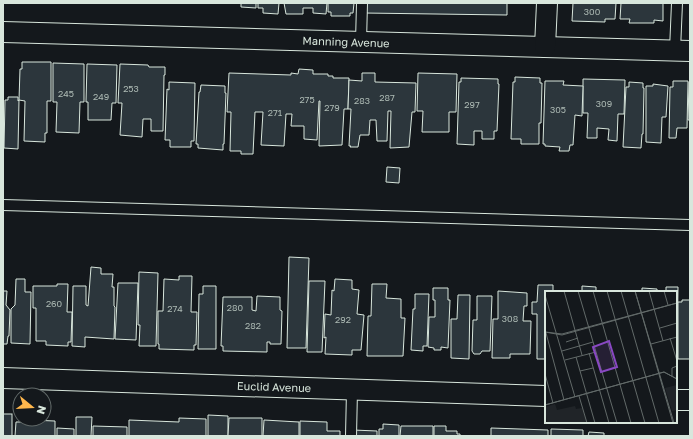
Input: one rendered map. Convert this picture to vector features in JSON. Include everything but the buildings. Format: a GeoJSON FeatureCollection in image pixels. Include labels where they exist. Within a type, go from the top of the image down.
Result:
{"type":"FeatureCollection","features":[{"type":"Feature","properties":{"kind":"street"},"geometry":{"type":"LineString","coordinates":[[545,47],[547,3]]}},
{"type":"Feature","properties":{"kind":"street","name":"Manning Avenue"},"geometry":{"type":"LineString","coordinates":[[3,32],[683,50]]}},
{"type":"Feature","properties":{"kind":"street","name":"Euclid Avenue"},"geometry":{"type":"LineString","coordinates":[[3,378],[545,396]]}},
{"type":"Feature","properties":{"kind":"street"},"geometry":{"type":"LineString","coordinates":[[677,400],[690,400]]}},
{"type":"Feature","properties":{"kind":"lane"},"geometry":{"type":"LineString","coordinates":[[361,42],[362,3]]}},
{"type":"Feature","properties":{"kind":"lane"},"geometry":{"type":"LineString","coordinates":[[677,3],[683,50]]}},
{"type":"Feature","properties":{"kind":"lane"},"geometry":{"type":"LineString","coordinates":[[3,205],[690,225]]}},
{"type":"Feature","properties":{"kind":"lane"},"geometry":{"type":"LineString","coordinates":[[351,436],[352,390]]}}]}
